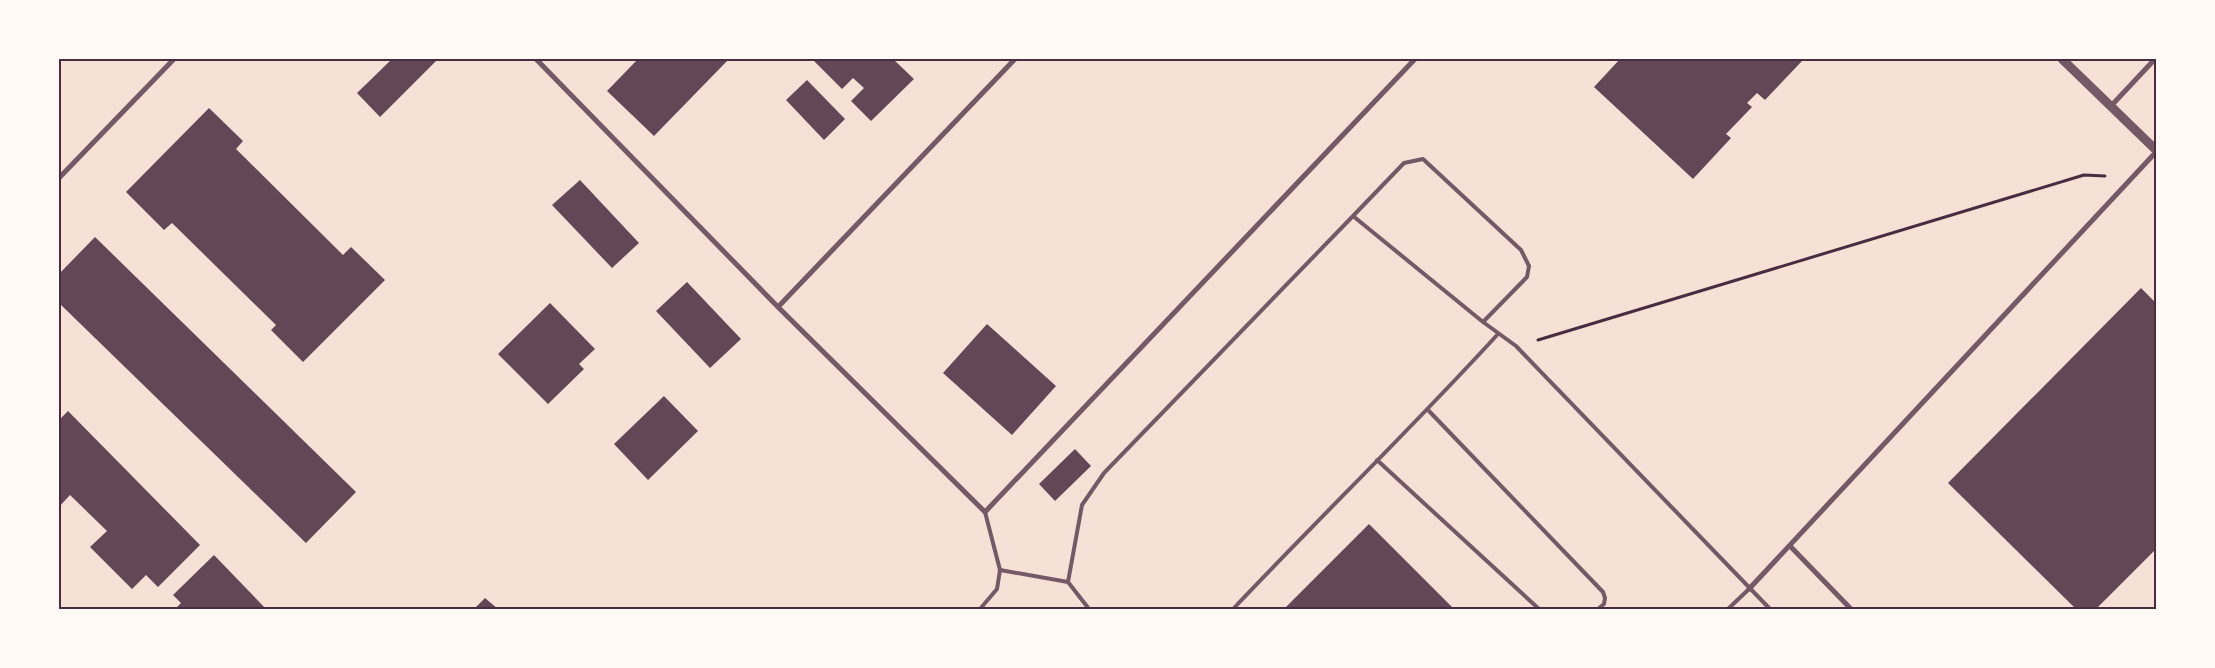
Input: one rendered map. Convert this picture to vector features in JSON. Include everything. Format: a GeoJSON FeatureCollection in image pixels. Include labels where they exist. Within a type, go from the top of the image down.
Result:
{"type":"FeatureCollection","features":[{"type":"Feature","properties":{"kind":"street"},"geometry":{"type":"LineString","coordinates":[[59,178],[174,59]]}},
{"type":"Feature","properties":{"kind":"street"},"geometry":{"type":"LineString","coordinates":[[536,59],[778,307],[984,512],[1416,59]]}},
{"type":"Feature","properties":{"kind":"street"},"geometry":{"type":"LineString","coordinates":[[778,307],[1016,59]]}},
{"type":"Feature","properties":{"kind":"street"},"geometry":{"type":"LineString","coordinates":[[1749,589],[2156,151],[2062,59]]}},
{"type":"Feature","properties":{"kind":"street"},"geometry":{"type":"LineString","coordinates":[[2111,106],[2155,59]]}},
{"type":"Feature","properties":{"kind":"street"},"geometry":{"type":"LineString","coordinates":[[1790,546],[1850,609]]}},
{"type":"Feature","properties":{"kind":"lane"},"geometry":{"type":"LineString","coordinates":[[1068,582],[1082,504],[1104,473],[1404,163],[1423,159],[1521,250],[1529,266],[1527,277],[1483,322]]}},
{"type":"Feature","properties":{"kind":"lane"},"geometry":{"type":"LineString","coordinates":[[1353,216],[1498,334],[1516,346],[1770,609]]}},
{"type":"Feature","properties":{"kind":"lane"},"geometry":{"type":"LineString","coordinates":[[1233,609],[1428,410],[1498,334]]}},
{"type":"Feature","properties":{"kind":"lane"},"geometry":{"type":"LineString","coordinates":[[1428,410],[1603,592],[1606,598],[1604,604],[1598,609]]}},
{"type":"Feature","properties":{"kind":"lane"},"geometry":{"type":"LineString","coordinates":[[1377,460],[1539,609]]}},
{"type":"Feature","properties":{"kind":"lane"},"geometry":{"type":"LineString","coordinates":[[980,609],[997,589],[1000,570],[984,512]]}},
{"type":"Feature","properties":{"kind":"lane"},"geometry":{"type":"LineString","coordinates":[[1000,570],[1068,582],[1089,609]]}},
{"type":"Feature","properties":{"kind":"lane"},"geometry":{"type":"LineString","coordinates":[[1728,609],[1749,589]]}},
{"type":"Feature","properties":{"kind":"path"},"geometry":{"type":"LineString","coordinates":[[1516,346],[2084,175],[2130,178]]}},
{"type":"Feature","properties":{"kind":"building"},"geometry":{"type":"Polygon","coordinates":[[[392,59],[438,59],[380,117],[357,93],[392,59]]]}},
{"type":"Feature","properties":{"kind":"building"},"geometry":{"type":"Polygon","coordinates":[[[638,59],[729,59],[654,136],[607,91],[638,59]]]}},
{"type":"Feature","properties":{"kind":"building"},"geometry":{"type":"Polygon","coordinates":[[[812,59],[893,59],[914,79],[871,121],[851,101],[864,88],[853,78],[842,89],[812,59]]]}},
{"type":"Feature","properties":{"kind":"building"},"geometry":{"type":"Polygon","coordinates":[[[1620,59],[1800,59],[1802,61],[1765,100],[1757,93],[1747,103],[1752,107],[1726,134],[1731,138],[1693,179],[1594,87],[1620,59]]]}},
{"type":"Feature","properties":{"kind":"building"},"geometry":{"type":"Polygon","coordinates":[[[807,80],[845,119],[824,140],[786,100],[807,80]]]}},
{"type":"Feature","properties":{"kind":"building"},"geometry":{"type":"Polygon","coordinates":[[[209,108],[243,141],[236,149],[343,255],[351,247],[385,280],[303,362],[271,330],[276,325],[172,223],[164,230],[126,192],[209,108]]]}},
{"type":"Feature","properties":{"kind":"building"},"geometry":{"type":"Polygon","coordinates":[[[580,180],[639,243],[612,268],[552,205],[580,180]]]}},
{"type":"Feature","properties":{"kind":"building"},"geometry":{"type":"Polygon","coordinates":[[[95,237],[356,492],[306,543],[59,303],[59,274],[95,237]]]}},
{"type":"Feature","properties":{"kind":"building"},"geometry":{"type":"Polygon","coordinates":[[[687,282],[741,339],[710,368],[656,311],[687,282]]]}},
{"type":"Feature","properties":{"kind":"building"},"geometry":{"type":"Polygon","coordinates":[[[2141,288],[2156,303],[2156,549],[2096,609],[2076,609],[1948,483],[2141,288]]]}},
{"type":"Feature","properties":{"kind":"building"},"geometry":{"type":"Polygon","coordinates":[[[550,303],[595,349],[579,364],[584,369],[548,404],[498,354],[550,303]]]}},
{"type":"Feature","properties":{"kind":"building"},"geometry":{"type":"Polygon","coordinates":[[[987,324],[1056,386],[1012,435],[943,373],[987,324]]]}},
{"type":"Feature","properties":{"kind":"building"},"geometry":{"type":"Polygon","coordinates":[[[664,396],[698,431],[648,480],[614,444],[664,396]]]}},
{"type":"Feature","properties":{"kind":"building"},"geometry":{"type":"Polygon","coordinates":[[[68,411],[200,545],[158,587],[146,575],[132,589],[90,547],[107,531],[70,495],[59,507],[59,420],[68,411]]]}},
{"type":"Feature","properties":{"kind":"building"},"geometry":{"type":"Polygon","coordinates":[[[1075,449],[1091,466],[1055,501],[1039,484],[1075,449]]]}},
{"type":"Feature","properties":{"kind":"building"},"geometry":{"type":"Polygon","coordinates":[[[1369,524],[1454,609],[1284,609],[1369,524]]]}},
{"type":"Feature","properties":{"kind":"building"},"geometry":{"type":"Polygon","coordinates":[[[214,555],[266,609],[175,609],[181,603],[173,595],[214,555]]]}},
{"type":"Feature","properties":{"kind":"building"},"geometry":{"type":"Polygon","coordinates":[[[485,598],[498,609],[474,609],[485,598]]]}}]}
